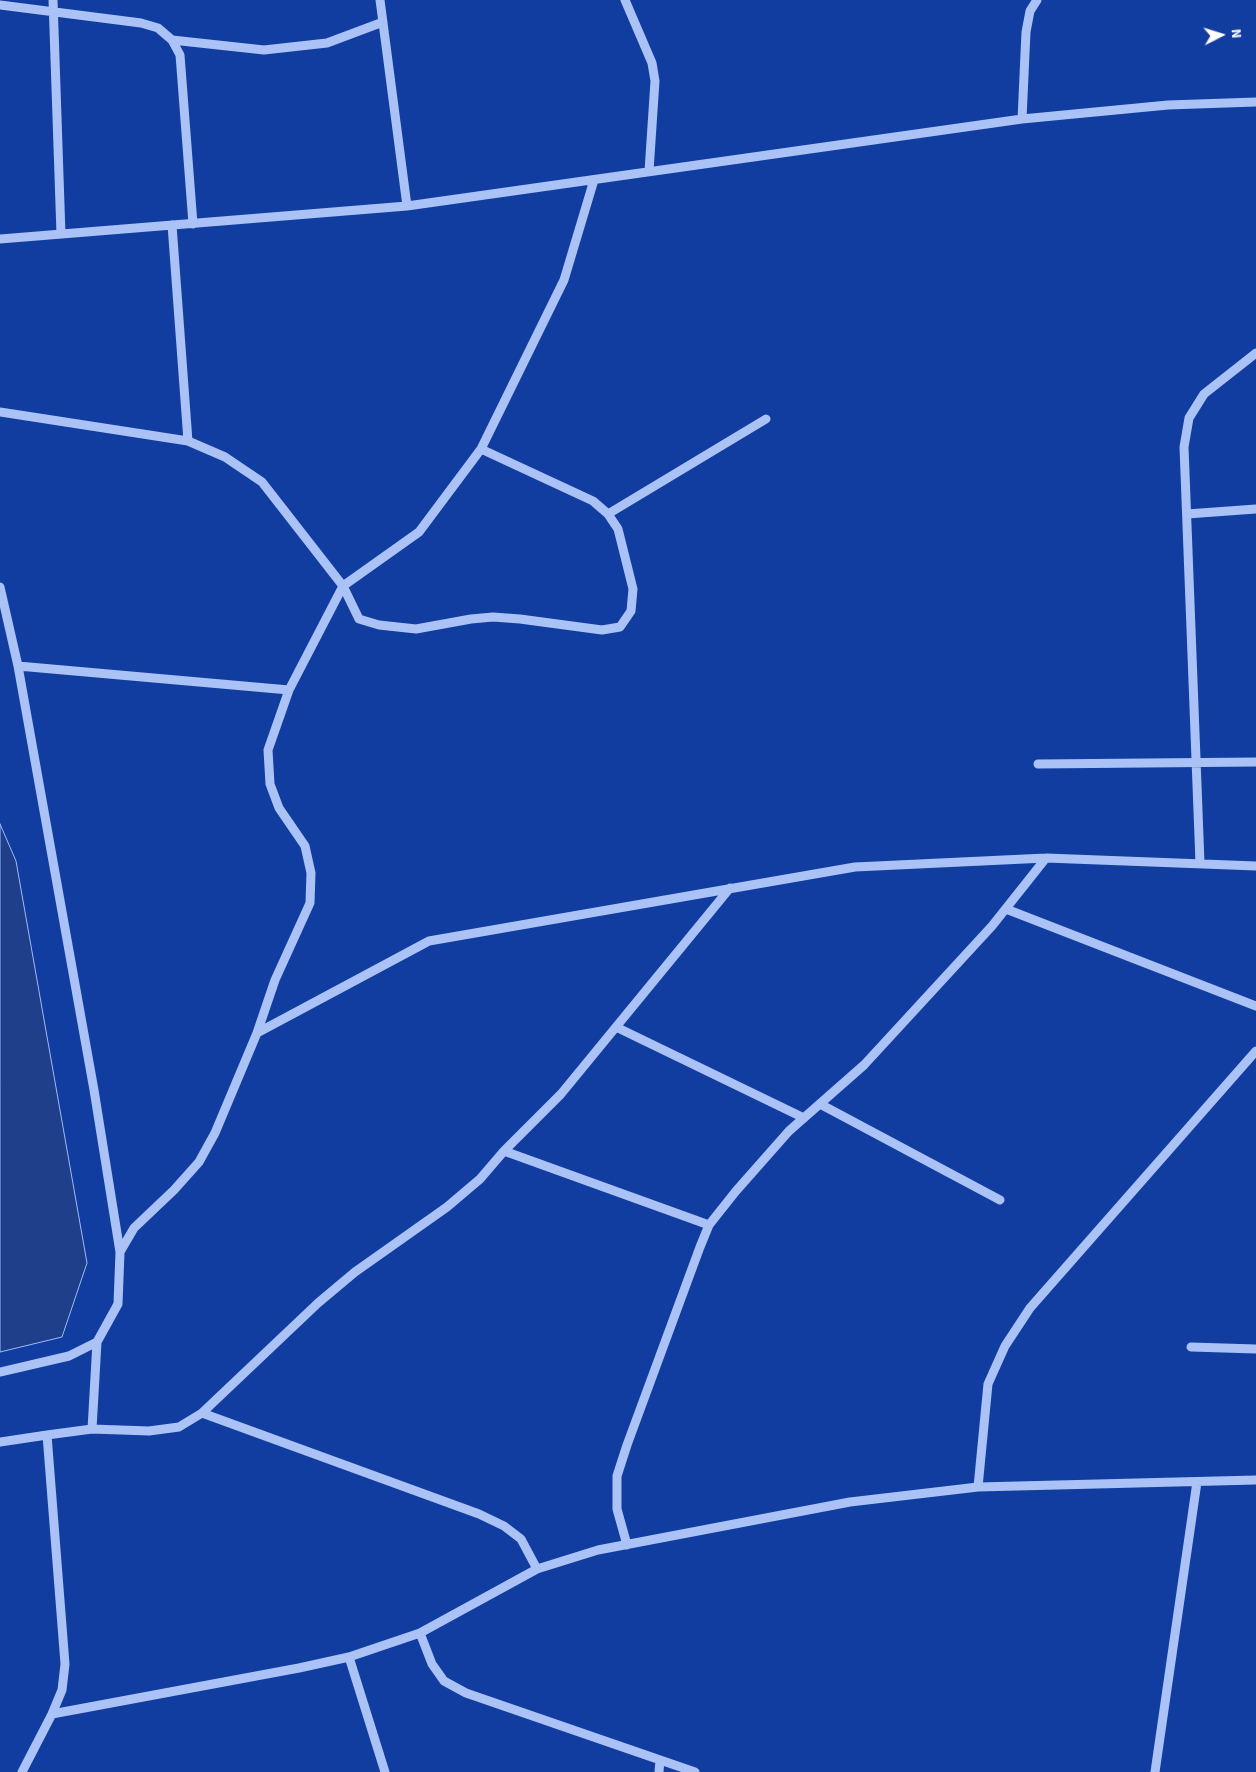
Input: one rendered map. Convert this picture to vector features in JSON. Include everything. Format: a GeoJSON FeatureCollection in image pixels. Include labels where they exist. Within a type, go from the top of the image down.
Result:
{"type":"FeatureCollection","features":[{"type":"Feature","properties":{"kind":"street"},"geometry":{"type":"LineString","coordinates":[[53,0],[61,234]]}},
{"type":"Feature","properties":{"kind":"street"},"geometry":{"type":"LineString","coordinates":[[380,0],[408,206]]}},
{"type":"Feature","properties":{"kind":"street"},"geometry":{"type":"LineString","coordinates":[[625,0],[652,63],[655,81],[649,170]]}},
{"type":"Feature","properties":{"kind":"street"},"geometry":{"type":"LineString","coordinates":[[1022,119],[1026,32],[1030,11],[1037,0]]}},
{"type":"Feature","properties":{"kind":"street"},"geometry":{"type":"LineString","coordinates":[[0,5],[141,23],[158,28],[172,40],[180,55],[193,224]]}},
{"type":"Feature","properties":{"kind":"street"},"geometry":{"type":"LineString","coordinates":[[172,40],[264,50],[327,43],[383,22]]}},
{"type":"Feature","properties":{"kind":"street"},"geometry":{"type":"LineString","coordinates":[[0,239],[408,206],[594,180],[649,170],[1022,119],[1168,105],[1256,102]]}},
{"type":"Feature","properties":{"kind":"street"},"geometry":{"type":"LineString","coordinates":[[120,1252],[134,1228],[174,1190],[199,1162],[215,1133],[257,1033],[275,980],[310,903],[311,873],[305,846],[279,808],[270,784],[268,750],[289,690],[343,586],[419,532],[481,449],[564,280],[594,180]]}},
{"type":"Feature","properties":{"kind":"street"},"geometry":{"type":"LineString","coordinates":[[172,225],[188,441]]}},
{"type":"Feature","properties":{"kind":"street"},"geometry":{"type":"LineString","coordinates":[[1200,863],[1184,447],[1189,418],[1204,394],[1256,353]]}},
{"type":"Feature","properties":{"kind":"street"},"geometry":{"type":"LineString","coordinates":[[0,412],[188,441],[225,457],[262,482],[343,586],[359,620],[379,625],[416,629],[493,617],[602,630],[620,628],[632,611],[633,589],[618,529],[608,514],[593,501],[481,449]]}},
{"type":"Feature","properties":{"kind":"street"},"geometry":{"type":"LineString","coordinates":[[608,514],[766,419]]}},
{"type":"Feature","properties":{"kind":"street"},"geometry":{"type":"LineString","coordinates":[[1187,514],[1256,509]]}},
{"type":"Feature","properties":{"kind":"street"},"geometry":{"type":"LineString","coordinates":[[0,587],[18,666],[94,1090],[120,1252],[118,1304],[97,1342],[92,1429]]}},
{"type":"Feature","properties":{"kind":"street"},"geometry":{"type":"LineString","coordinates":[[18,666],[289,690]]}},
{"type":"Feature","properties":{"kind":"street"},"geometry":{"type":"LineString","coordinates":[[1038,764],[1256,762]]}},
{"type":"Feature","properties":{"kind":"street"},"geometry":{"type":"LineString","coordinates":[[257,1033],[428,941],[855,867],[1046,858],[1256,866]]}},
{"type":"Feature","properties":{"kind":"street"},"geometry":{"type":"LineString","coordinates":[[627,1545],[617,1509],[618,1476],[630,1436],[700,1247],[710,1225],[742,1184],[789,1131],[864,1065],[992,926],[1046,858]]}},
{"type":"Feature","properties":{"kind":"street"},"geometry":{"type":"LineString","coordinates":[[0,1442],[92,1429],[149,1431],[179,1427],[202,1413],[318,1303],[355,1272],[447,1207],[480,1179],[561,1094],[730,888]]}},
{"type":"Feature","properties":{"kind":"street"},"geometry":{"type":"LineString","coordinates":[[1006,910],[1256,1006]]}},
{"type":"Feature","properties":{"kind":"street"},"geometry":{"type":"LineString","coordinates":[[616,1027],[804,1118]]}},
{"type":"Feature","properties":{"kind":"street"},"geometry":{"type":"LineString","coordinates":[[978,1487],[988,1384],[1005,1346],[1030,1308],[1256,1051]]}},
{"type":"Feature","properties":{"kind":"street"},"geometry":{"type":"LineString","coordinates":[[820,1104],[1000,1200]]}},
{"type":"Feature","properties":{"kind":"street"},"geometry":{"type":"LineString","coordinates":[[504,1152],[710,1225]]}},
{"type":"Feature","properties":{"kind":"street"},"geometry":{"type":"LineString","coordinates":[[0,1372],[69,1356],[97,1342]]}},
{"type":"Feature","properties":{"kind":"street"},"geometry":{"type":"LineString","coordinates":[[1191,1347],[1256,1349]]}},
{"type":"Feature","properties":{"kind":"street"},"geometry":{"type":"LineString","coordinates":[[202,1413],[479,1514],[504,1526],[521,1538],[537,1568]]}},
{"type":"Feature","properties":{"kind":"street"},"geometry":{"type":"LineString","coordinates":[[22,1772],[52,1714],[62,1690],[66,1664],[46,1435]]}},
{"type":"Feature","properties":{"kind":"street"},"geometry":{"type":"LineString","coordinates":[[52,1714],[349,1657],[420,1633],[537,1568],[598,1550],[850,1502],[978,1487],[1256,1480]]}},
{"type":"Feature","properties":{"kind":"street"},"geometry":{"type":"LineString","coordinates":[[1155,1772],[1197,1482]]}},
{"type":"Feature","properties":{"kind":"street"},"geometry":{"type":"LineString","coordinates":[[420,1633],[432,1664],[444,1680],[466,1693],[695,1772]]}},
{"type":"Feature","properties":{"kind":"street"},"geometry":{"type":"LineString","coordinates":[[349,1657],[385,1772]]}},
{"type":"Feature","properties":{"kind":"street"},"geometry":{"type":"LineString","coordinates":[[659,1772],[660,1760]]}},
{"type":"Feature","properties":{"kind":"water"},"geometry":{"type":"Polygon","coordinates":[[[0,824],[16,861],[87,1263],[62,1337],[0,1352],[0,824]]]}}]}
